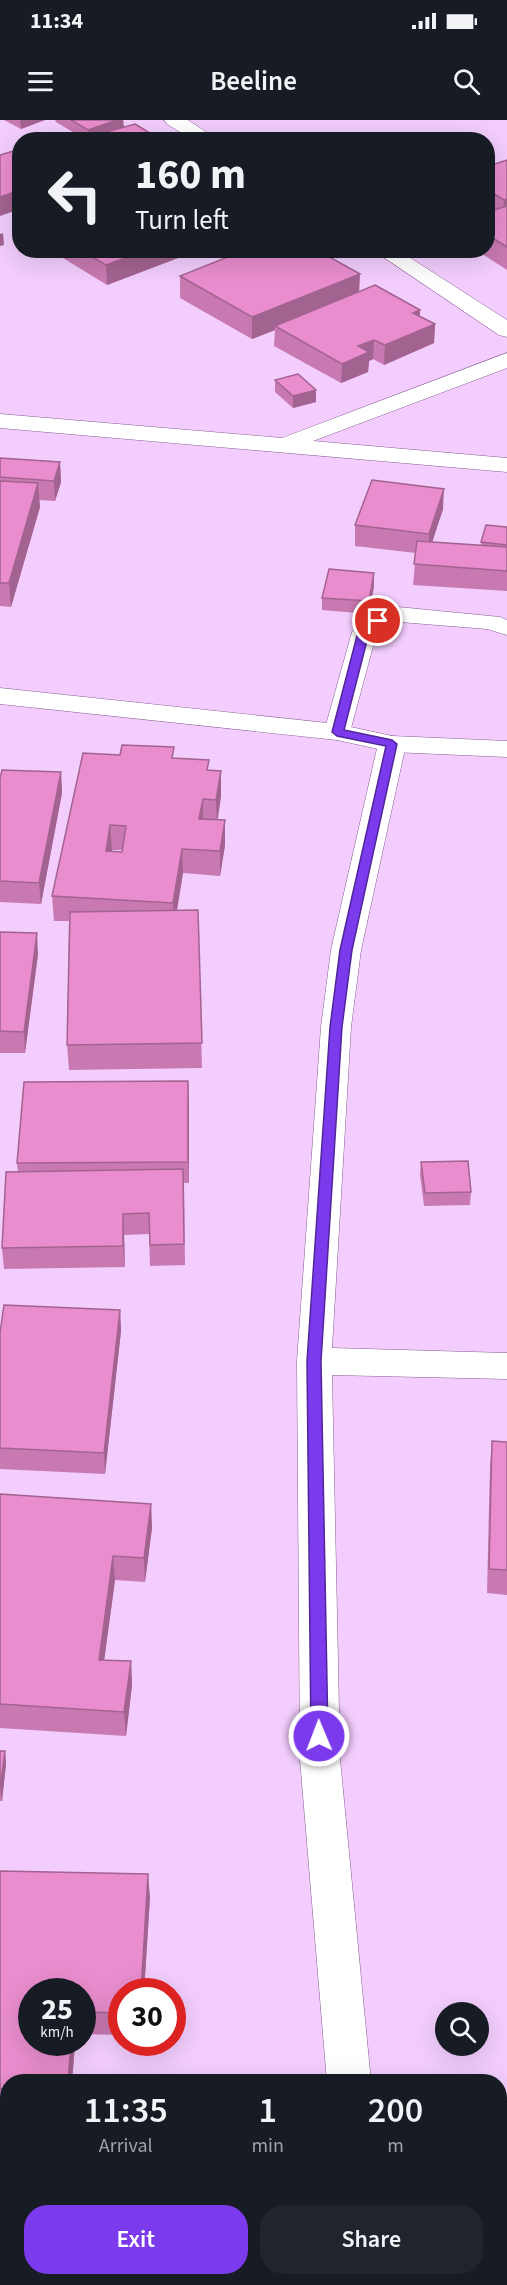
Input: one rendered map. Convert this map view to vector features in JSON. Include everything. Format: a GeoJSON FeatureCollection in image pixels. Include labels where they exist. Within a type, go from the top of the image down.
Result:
{"type":"FeatureCollection","features":[{"type":"Feature","properties":{"kind":"street"},"geometry":{"type":"LineString","coordinates":[[394,258],[507,330]]}},
{"type":"Feature","properties":{"kind":"street"},"geometry":{"type":"LineString","coordinates":[[283,444],[507,360]]}},
{"type":"Feature","properties":{"kind":"street"},"geometry":{"type":"LineString","coordinates":[[0,421],[507,465]]}},
{"type":"Feature","properties":{"kind":"street"},"geometry":{"type":"LineString","coordinates":[[0,696],[337,732],[392,744],[507,749]]}},
{"type":"Feature","properties":{"kind":"street"},"geometry":{"type":"LineString","coordinates":[[348,2074],[320,1759],[314,1361],[337,1016],[346,950],[392,744]]}},
{"type":"Feature","properties":{"kind":"street"},"geometry":{"type":"LineString","coordinates":[[314,1361],[507,1366]]}},
{"type":"Feature","properties":{"kind":"lane"},"geometry":{"type":"LineString","coordinates":[[337,732],[364,632],[378,621],[398,614],[491,622],[507,628]]}},
{"type":"Feature","properties":{"kind":"building"},"geometry":{"type":"Polygon","coordinates":[[[71,120],[117,120],[88,130],[71,120]]]}},
{"type":"Feature","properties":{"kind":"building"},"geometry":{"type":"Polygon","coordinates":[[[135,124],[148,132],[106,132],[135,124]]]}},
{"type":"Feature","properties":{"kind":"building"},"geometry":{"type":"Polygon","coordinates":[[[12,151],[12,193],[0,197],[0,155],[12,151]]]}},
{"type":"Feature","properties":{"kind":"building"},"geometry":{"type":"Polygon","coordinates":[[[507,160],[507,199],[504,200],[495,194],[495,164],[507,160]]]}},
{"type":"Feature","properties":{"kind":"building"},"geometry":{"type":"Polygon","coordinates":[[[507,206],[507,247],[495,239],[495,210],[507,206]]]}},
{"type":"Feature","properties":{"kind":"building"},"geometry":{"type":"Polygon","coordinates":[[[94,258],[125,258],[106,265],[94,258]]]}},
{"type":"Feature","properties":{"kind":"building"},"geometry":{"type":"Polygon","coordinates":[[[225,258],[331,258],[360,274],[252,317],[180,276],[225,258]]]}},
{"type":"Feature","properties":{"kind":"building"},"geometry":{"type":"Polygon","coordinates":[[[375,285],[420,310],[413,313],[435,324],[385,345],[374,340],[358,346],[369,352],[342,364],[275,326],[375,285]]]}},
{"type":"Feature","properties":{"kind":"building"},"geometry":{"type":"Polygon","coordinates":[[[298,374],[316,390],[293,396],[275,380],[298,374]]]}},
{"type":"Feature","properties":{"kind":"building"},"geometry":{"type":"Polygon","coordinates":[[[0,458],[60,462],[54,481],[0,477],[0,458]]]}},
{"type":"Feature","properties":{"kind":"building"},"geometry":{"type":"Polygon","coordinates":[[[372,480],[444,489],[429,534],[355,525],[372,480]]]}},
{"type":"Feature","properties":{"kind":"building"},"geometry":{"type":"Polygon","coordinates":[[[0,481],[38,483],[9,583],[0,583],[0,481]]]}},
{"type":"Feature","properties":{"kind":"building"},"geometry":{"type":"Polygon","coordinates":[[[486,525],[507,527],[507,545],[481,542],[486,525]]]}},
{"type":"Feature","properties":{"kind":"building"},"geometry":{"type":"Polygon","coordinates":[[[417,541],[507,547],[507,571],[414,564],[417,541]]]}},
{"type":"Feature","properties":{"kind":"building"},"geometry":{"type":"Polygon","coordinates":[[[329,569],[374,573],[369,601],[322,598],[329,569]]]}},
{"type":"Feature","properties":{"kind":"building"},"geometry":{"type":"Polygon","coordinates":[[[122,745],[174,747],[172,758],[209,760],[207,770],[221,771],[216,800],[203,799],[199,819],[225,820],[220,851],[182,849],[173,903],[52,896],[83,753],[120,755],[122,745]],[[110,825],[106,851],[122,852],[126,826],[110,825]]]}},
{"type":"Feature","properties":{"kind":"building"},"geometry":{"type":"Polygon","coordinates":[[[2,770],[61,772],[39,883],[0,881],[0,778],[2,770]]]}},
{"type":"Feature","properties":{"kind":"building"},"geometry":{"type":"Polygon","coordinates":[[[198,910],[202,1043],[67,1045],[70,912],[198,910]]]}},
{"type":"Feature","properties":{"kind":"building"},"geometry":{"type":"Polygon","coordinates":[[[0,932],[37,933],[24,1032],[0,1031],[0,932]]]}},
{"type":"Feature","properties":{"kind":"building"},"geometry":{"type":"Polygon","coordinates":[[[188,1081],[188,1162],[17,1163],[24,1082],[188,1081]]]}},
{"type":"Feature","properties":{"kind":"building"},"geometry":{"type":"Polygon","coordinates":[[[468,1161],[471,1192],[425,1193],[421,1162],[468,1161]]]}},
{"type":"Feature","properties":{"kind":"building"},"geometry":{"type":"Polygon","coordinates":[[[183,1169],[184,1244],[150,1245],[149,1213],[123,1214],[123,1246],[2,1248],[6,1172],[183,1169]]]}},
{"type":"Feature","properties":{"kind":"building"},"geometry":{"type":"Polygon","coordinates":[[[4,1305],[120,1310],[104,1453],[0,1448],[0,1333],[4,1305]]]}},
{"type":"Feature","properties":{"kind":"building"},"geometry":{"type":"Polygon","coordinates":[[[492,1441],[507,1442],[507,1570],[489,1569],[492,1441]]]}},
{"type":"Feature","properties":{"kind":"building"},"geometry":{"type":"Polygon","coordinates":[[[0,1494],[151,1504],[144,1558],[113,1556],[99,1660],[131,1661],[124,1712],[0,1704],[0,1494]]]}},
{"type":"Feature","properties":{"kind":"building"},"geometry":{"type":"Polygon","coordinates":[[[0,1751],[5,1751],[0,1788],[0,1751]]]}},
{"type":"Feature","properties":{"kind":"building"},"geometry":{"type":"Polygon","coordinates":[[[0,1871],[148,1874],[142,1978],[108,1978],[108,2013],[96,2012],[96,1978],[18,1978],[18,2056],[70,2056],[69,2074],[0,2074],[0,1871]]]}},
{"type":"Feature","properties":{"kind":"route"},"geometry":{"type":"LineString","coordinates":[[319,1736],[314,1361],[336,1027],[346,950],[392,744],[337,732],[364,632],[378,621]]}}]}
